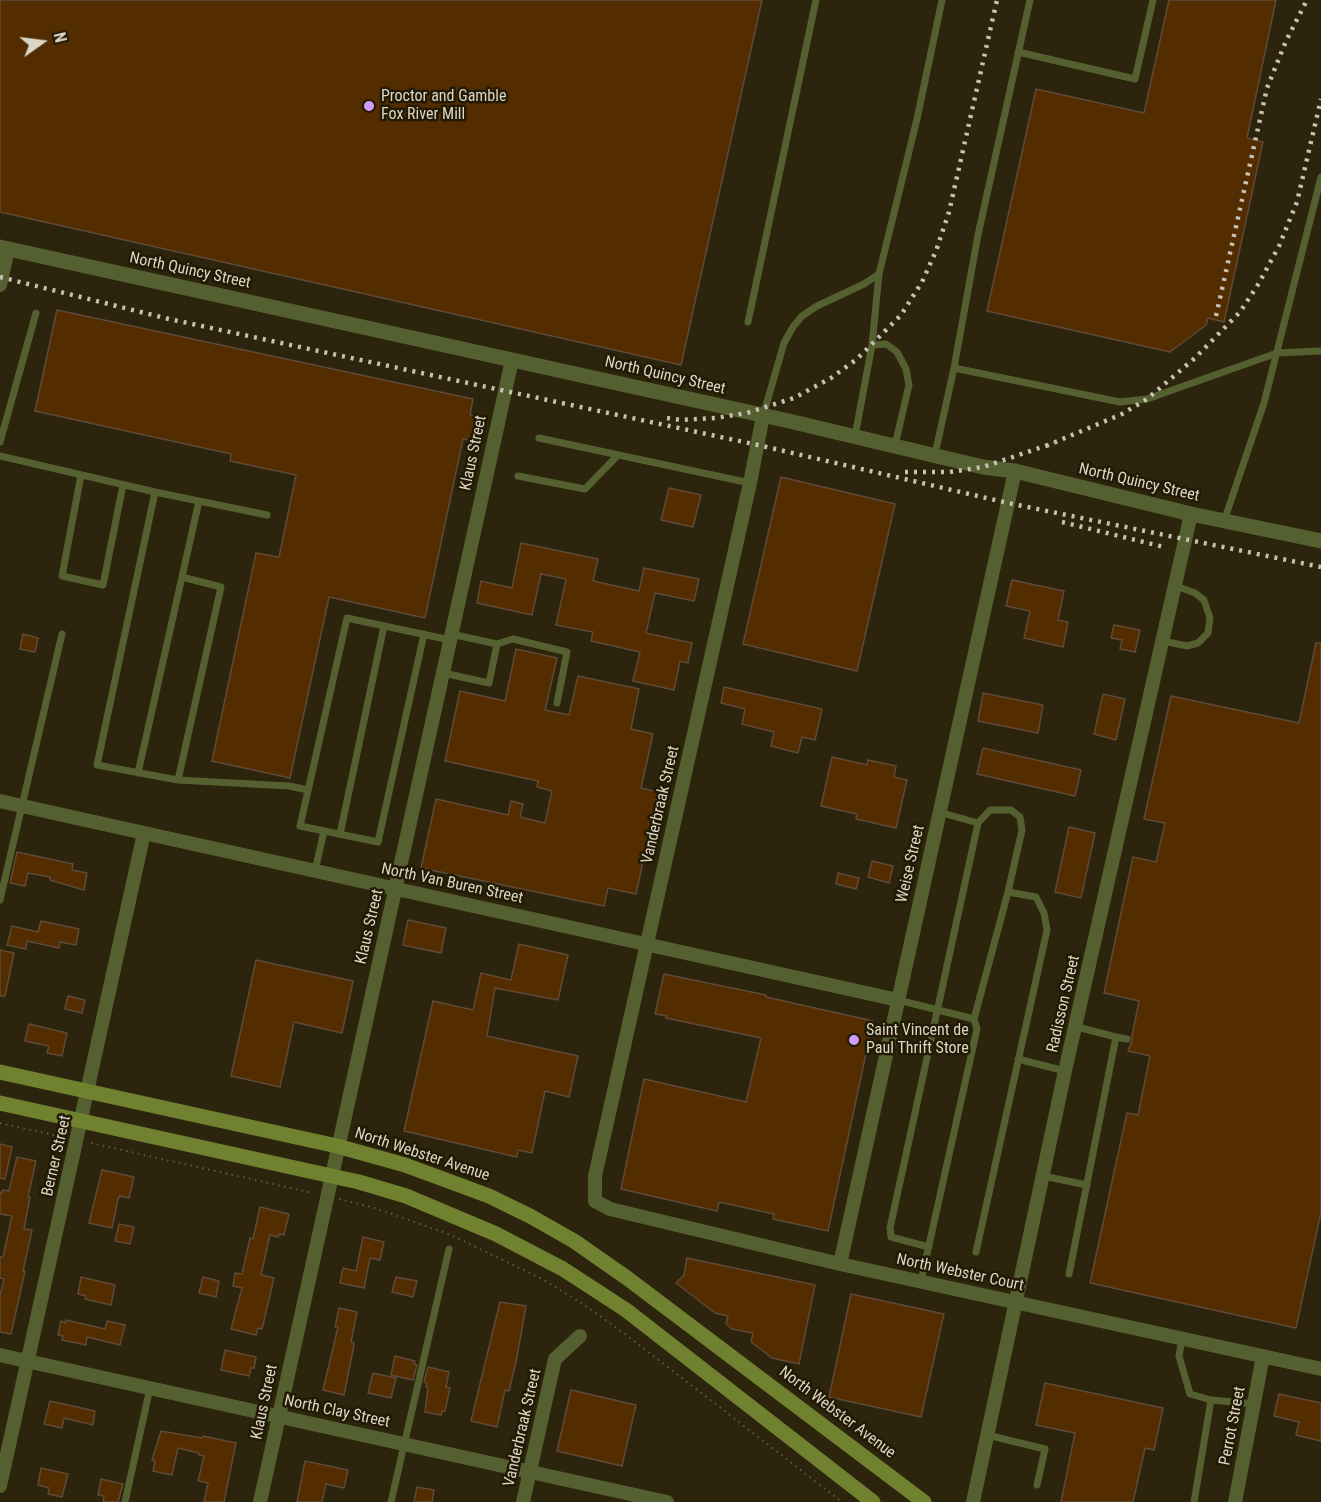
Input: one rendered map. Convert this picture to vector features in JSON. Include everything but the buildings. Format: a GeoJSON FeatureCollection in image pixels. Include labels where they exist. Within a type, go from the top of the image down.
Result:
{"type":"FeatureCollection","features":[{"type":"Feature","properties":{"kind":"main road","name":"North Webster Avenue"},"geometry":{"type":"LineString","coordinates":[[0,1072],[384,1158],[470,1188],[531,1216],[574,1241],[666,1306],[924,1502]]}},
{"type":"Feature","properties":{"kind":"main road"},"geometry":{"type":"LineString","coordinates":[[0,1103],[381,1188],[451,1214],[496,1234],[570,1273],[626,1310],[873,1502]]}},
{"type":"Feature","properties":{"kind":"street"},"geometry":{"type":"LineString","coordinates":[[0,285],[4,248]]}},
{"type":"Feature","properties":{"kind":"street","name":"North Quincy Street"},"geometry":{"type":"LineString","coordinates":[[4,248],[855,436],[983,467],[1015,471],[1191,514],[1321,541]]}},
{"type":"Feature","properties":{"kind":"street","name":"Klaus Street"},"geometry":{"type":"LineString","coordinates":[[260,1502],[512,360]]}},
{"type":"Feature","properties":{"kind":"street","name":"Vanderbraak Street"},"geometry":{"type":"LineString","coordinates":[[595,1201],[595,1176],[763,416]]}},
{"type":"Feature","properties":{"kind":"street","name":"Weise Street"},"geometry":{"type":"LineString","coordinates":[[840,1264],[1015,471]]}},
{"type":"Feature","properties":{"kind":"street","name":"Radisson Street"},"geometry":{"type":"LineString","coordinates":[[973,1502],[1065,1071],[1077,1027],[1191,514]]}},
{"type":"Feature","properties":{"kind":"street","name":"North Van Buren Street"},"geometry":{"type":"LineString","coordinates":[[0,801],[898,999]]}},
{"type":"Feature","properties":{"kind":"street","name":"Berner Street"},"geometry":{"type":"LineString","coordinates":[[0,1486],[144,833]]}},
{"type":"Feature","properties":{"kind":"street","name":"North Webster Court"},"geometry":{"type":"LineString","coordinates":[[595,1201],[610,1209],[840,1264],[1321,1369]]}},
{"type":"Feature","properties":{"kind":"street","name":"Vanderbraak Street"},"geometry":{"type":"LineString","coordinates":[[523,1502],[555,1359],[580,1336]]}},
{"type":"Feature","properties":{"kind":"street","name":"North Clay Street"},"geometry":{"type":"LineString","coordinates":[[0,1355],[667,1502]]}},
{"type":"Feature","properties":{"kind":"street","name":"Perrot Street"},"geometry":{"type":"LineString","coordinates":[[1235,1502],[1263,1356]]}},
{"type":"Feature","properties":{"kind":"lane"},"geometry":{"type":"LineString","coordinates":[[748,322],[816,0]]}},
{"type":"Feature","properties":{"kind":"lane"},"geometry":{"type":"LineString","coordinates":[[855,436],[872,345],[879,274],[942,0]]}},
{"type":"Feature","properties":{"kind":"lane"},"geometry":{"type":"LineString","coordinates":[[935,454],[954,368],[978,235],[1030,0]]}},
{"type":"Feature","properties":{"kind":"lane"},"geometry":{"type":"LineString","coordinates":[[1018,52],[1135,79],[1153,0]]}},
{"type":"Feature","properties":{"kind":"lane"},"geometry":{"type":"LineString","coordinates":[[1224,521],[1264,403],[1321,177]]}},
{"type":"Feature","properties":{"kind":"lane"},"geometry":{"type":"LineString","coordinates":[[763,416],[784,343],[793,327],[802,316],[817,306],[864,284],[879,274]]}},
{"type":"Feature","properties":{"kind":"lane"},"geometry":{"type":"LineString","coordinates":[[0,442],[36,313]]}},
{"type":"Feature","properties":{"kind":"lane"},"geometry":{"type":"LineString","coordinates":[[872,345],[886,344],[897,352],[906,369],[909,385],[895,445]]}},
{"type":"Feature","properties":{"kind":"lane"},"geometry":{"type":"LineString","coordinates":[[954,368],[1120,402],[1147,399],[1278,353],[1321,351]]}},
{"type":"Feature","properties":{"kind":"lane"},"geometry":{"type":"LineString","coordinates":[[539,438],[750,483]]}},
{"type":"Feature","properties":{"kind":"lane"},"geometry":{"type":"LineString","coordinates":[[518,476],[585,489],[618,455]]}},
{"type":"Feature","properties":{"kind":"lane"},"geometry":{"type":"LineString","coordinates":[[0,456],[267,515]]}},
{"type":"Feature","properties":{"kind":"lane"},"geometry":{"type":"LineString","coordinates":[[81,475],[62,576],[103,585],[123,485]]}},
{"type":"Feature","properties":{"kind":"lane"},"geometry":{"type":"LineString","coordinates":[[155,492],[97,765],[178,780],[289,786],[308,790]]}},
{"type":"Feature","properties":{"kind":"lane"},"geometry":{"type":"LineString","coordinates":[[138,773],[198,501]]}},
{"type":"Feature","properties":{"kind":"lane"},"geometry":{"type":"LineString","coordinates":[[178,780],[221,587],[182,577]]}},
{"type":"Feature","properties":{"kind":"lane"},"geometry":{"type":"LineString","coordinates":[[1163,641],[1187,646],[1198,643],[1208,633],[1210,618],[1204,600],[1195,593],[1176,586]]}},
{"type":"Feature","properties":{"kind":"lane"},"geometry":{"type":"LineString","coordinates":[[424,634],[378,842],[300,826],[347,618],[424,634],[497,644],[513,639],[567,652],[557,703]]}},
{"type":"Feature","properties":{"kind":"lane"},"geometry":{"type":"LineString","coordinates":[[340,834],[384,626]]}},
{"type":"Feature","properties":{"kind":"lane"},"geometry":{"type":"LineString","coordinates":[[0,900],[62,634]]}},
{"type":"Feature","properties":{"kind":"lane"},"geometry":{"type":"LineString","coordinates":[[443,673],[489,683],[497,644]]}},
{"type":"Feature","properties":{"kind":"lane"},"geometry":{"type":"LineString","coordinates":[[921,1281],[929,1246],[976,1029],[974,1019],[1022,830],[1020,817],[1011,810],[990,810],[978,823],[890,1228],[891,1237],[929,1246]]}},
{"type":"Feature","properties":{"kind":"lane"},"geometry":{"type":"LineString","coordinates":[[939,812],[978,823]]}},
{"type":"Feature","properties":{"kind":"lane"},"geometry":{"type":"LineString","coordinates":[[315,871],[324,831]]}},
{"type":"Feature","properties":{"kind":"lane"},"geometry":{"type":"LineString","coordinates":[[976,1252],[1047,930],[1044,913],[1036,897],[1008,892]]}},
{"type":"Feature","properties":{"kind":"lane"},"geometry":{"type":"LineString","coordinates":[[898,999],[974,1019]]}},
{"type":"Feature","properties":{"kind":"lane"},"geometry":{"type":"LineString","coordinates":[[1077,1027],[1127,1039]]}},
{"type":"Feature","properties":{"kind":"lane"},"geometry":{"type":"LineString","coordinates":[[1068,1274],[1116,1037]]}},
{"type":"Feature","properties":{"kind":"lane"},"geometry":{"type":"LineString","coordinates":[[1018,1059],[1065,1071]]}},
{"type":"Feature","properties":{"kind":"lane"},"geometry":{"type":"LineString","coordinates":[[1043,1176],[1087,1185]]}},
{"type":"Feature","properties":{"kind":"lane"},"geometry":{"type":"LineString","coordinates":[[391,1502],[449,1250]]}},
{"type":"Feature","properties":{"kind":"lane"},"geometry":{"type":"LineString","coordinates":[[1182,1338],[1179,1356],[1190,1394],[1211,1400],[1254,1404]]}},
{"type":"Feature","properties":{"kind":"lane"},"geometry":{"type":"LineString","coordinates":[[125,1502],[150,1388]]}},
{"type":"Feature","properties":{"kind":"lane"},"geometry":{"type":"LineString","coordinates":[[1194,1502],[1211,1400]]}},
{"type":"Feature","properties":{"kind":"lane"},"geometry":{"type":"LineString","coordinates":[[987,1435],[1045,1449],[1037,1485]]}},
{"type":"Feature","properties":{"kind":"railway"},"geometry":{"type":"LineString","coordinates":[[667,418],[681,420],[715,418],[747,413],[794,398],[831,378],[857,359],[901,315],[922,282],[936,251],[949,212],[997,0]]}},
{"type":"Feature","properties":{"kind":"railway"},"geometry":{"type":"LineString","coordinates":[[1216,316],[1267,88],[1286,41],[1307,0]]}},
{"type":"Feature","properties":{"kind":"railway"},"geometry":{"type":"LineString","coordinates":[[1046,446],[1122,414],[1147,399],[1195,358],[1240,312],[1279,246],[1297,202],[1321,99]]}},
{"type":"Feature","properties":{"kind":"railway"},"geometry":{"type":"LineString","coordinates":[[0,277],[169,319],[758,445],[1008,503],[1321,567]]}},
{"type":"Feature","properties":{"kind":"railway"},"geometry":{"type":"LineString","coordinates":[[905,472],[950,472],[983,467],[1054,443]]}},
{"type":"Feature","properties":{"kind":"railway"},"geometry":{"type":"LineString","coordinates":[[1062,522],[1164,547]]}},
{"type":"Feature","properties":{"kind":"place","name":"Proctor and Gamble Fox River Mill"},"geometry":{"type":"Point","coordinates":[369,106]}},
{"type":"Feature","properties":{"kind":"place","name":"Saint Vincent de Paul Thrift Store"},"geometry":{"type":"Point","coordinates":[854,1040]}}]}
